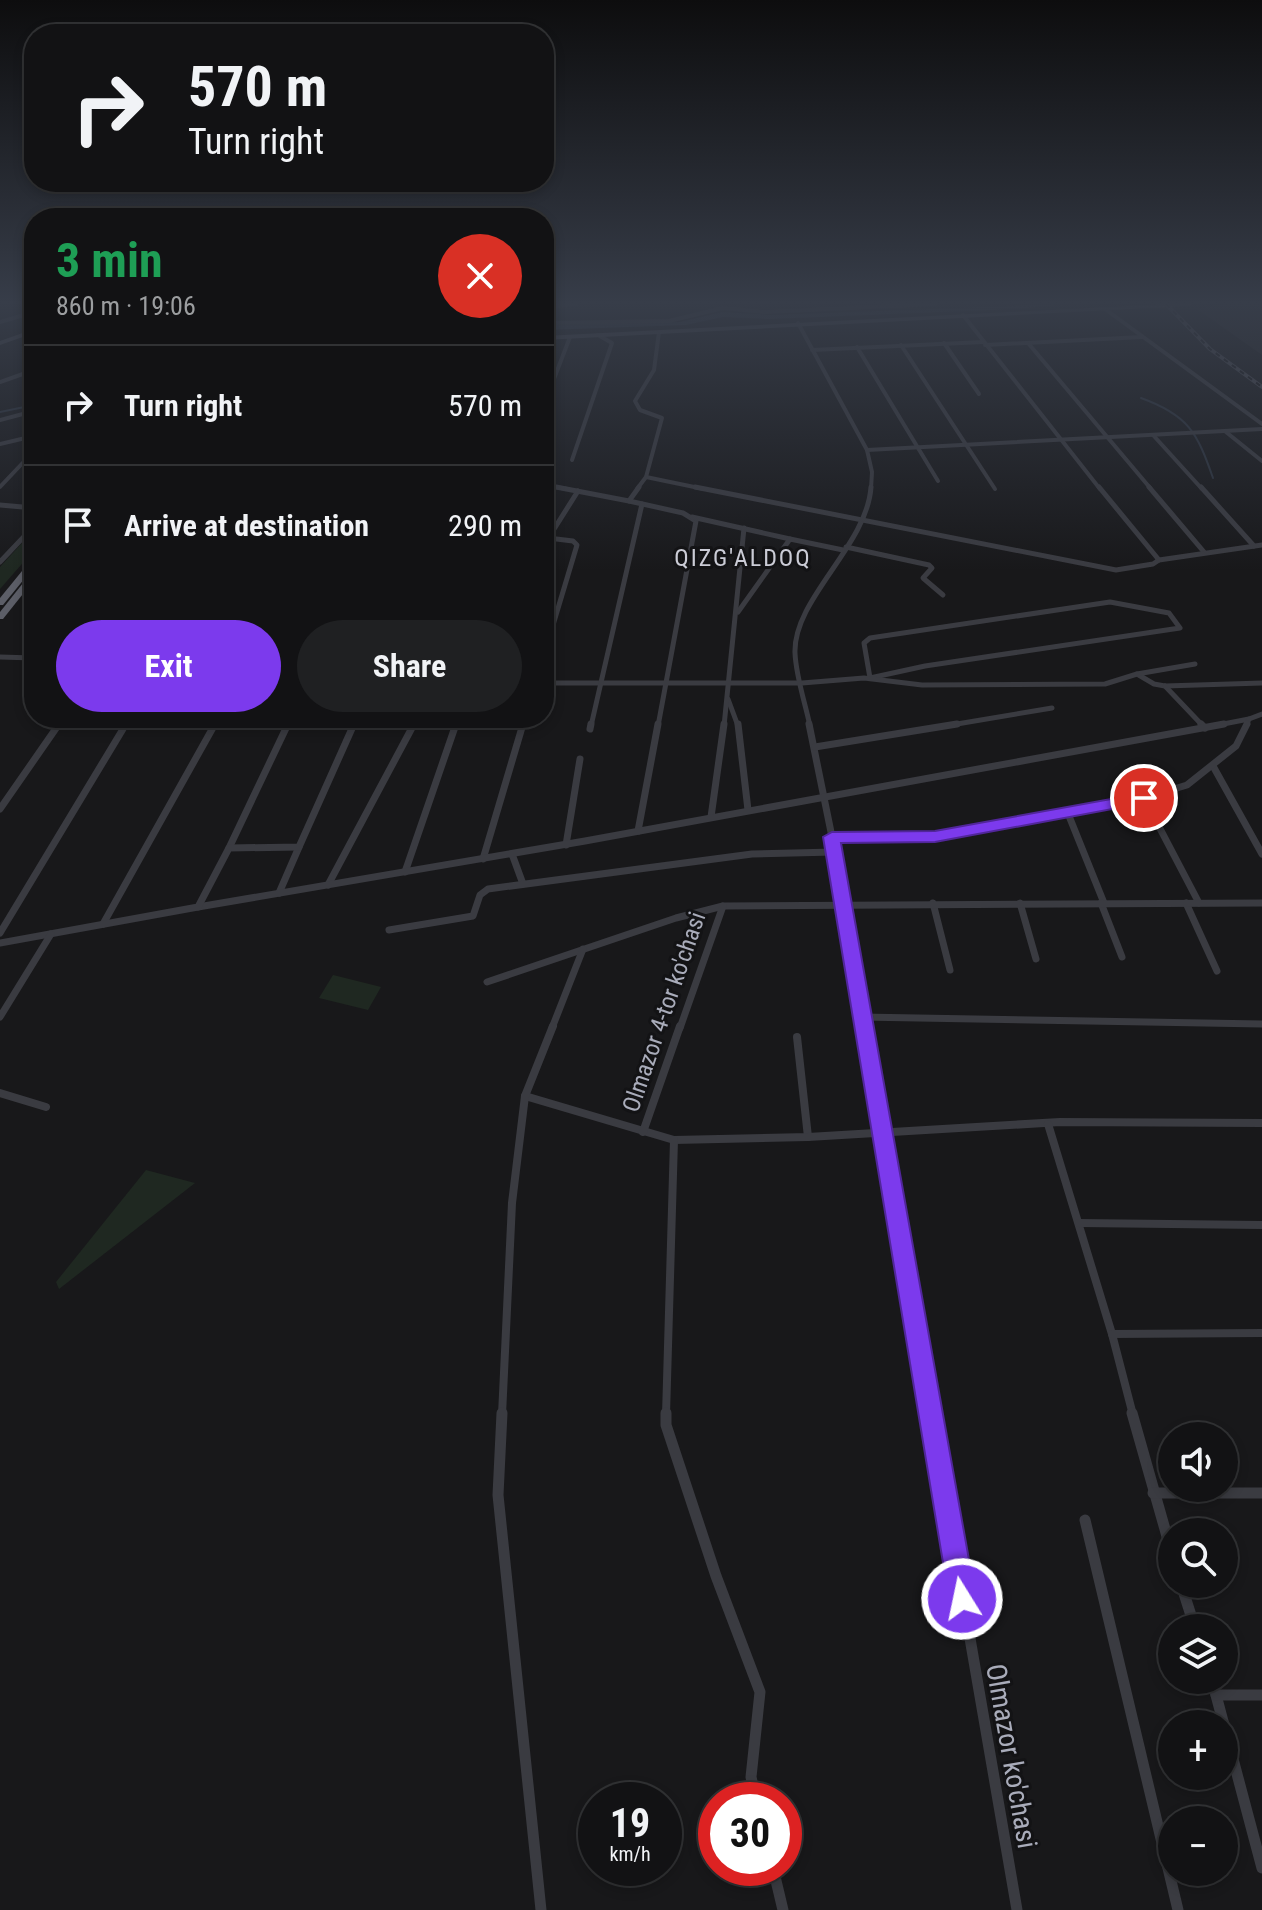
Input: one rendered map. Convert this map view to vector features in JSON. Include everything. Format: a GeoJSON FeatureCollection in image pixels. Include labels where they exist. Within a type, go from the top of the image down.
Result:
{"type":"FeatureCollection","features":[{"type":"Feature","properties":{"kind":"highway"},"geometry":{"type":"LineString","coordinates":[[0,603],[24,574]]}},
{"type":"Feature","properties":{"kind":"highway"},"geometry":{"type":"LineString","coordinates":[[0,617],[24,587]]}},
{"type":"Feature","properties":{"kind":"street"},"geometry":{"type":"LineString","coordinates":[[572,460],[595,393]]}},
{"type":"Feature","properties":{"kind":"street"},"geometry":{"type":"LineString","coordinates":[[629,501],[646,477],[662,418],[640,410],[635,401],[640,393]]}},
{"type":"Feature","properties":{"kind":"street","name":"Olmazor ko'chasi"},"geometry":{"type":"LineString","coordinates":[[836,393],[867,450],[874,473],[873,493],[845,549],[800,624],[795,652],[825,796],[841,903],[1017,1910]]}},
{"type":"Feature","properties":{"kind":"street"},"geometry":{"type":"LineString","coordinates":[[886,393],[938,481]]}},
{"type":"Feature","properties":{"kind":"street"},"geometry":{"type":"LineString","coordinates":[[932,393],[995,489]]}},
{"type":"Feature","properties":{"kind":"street"},"geometry":{"type":"LineString","coordinates":[[1023,393],[1159,560]]}},
{"type":"Feature","properties":{"kind":"street"},"geometry":{"type":"LineString","coordinates":[[1071,393],[1204,552]]}},
{"type":"Feature","properties":{"kind":"street"},"geometry":{"type":"LineString","coordinates":[[1218,393],[1262,426]]}},
{"type":"Feature","properties":{"kind":"street"},"geometry":{"type":"LineString","coordinates":[[0,420],[24,414]]}},
{"type":"Feature","properties":{"kind":"street"},"geometry":{"type":"LineString","coordinates":[[867,450],[1225,431],[1262,426]]}},
{"type":"Feature","properties":{"kind":"street"},"geometry":{"type":"LineString","coordinates":[[1225,431],[1262,461]]}},
{"type":"Feature","properties":{"kind":"street"},"geometry":{"type":"LineString","coordinates":[[1153,435],[1254,546]]}},
{"type":"Feature","properties":{"kind":"street"},"geometry":{"type":"LineString","coordinates":[[0,444],[24,438]]}},
{"type":"Feature","properties":{"kind":"street"},"geometry":{"type":"LineString","coordinates":[[0,487],[24,462]]}},
{"type":"Feature","properties":{"kind":"street"},"geometry":{"type":"LineString","coordinates":[[646,477],[860,522],[1116,570],[1204,552],[1262,545]]}},
{"type":"Feature","properties":{"kind":"street"},"geometry":{"type":"LineString","coordinates":[[554,487],[790,539],[929,565],[931,569],[923,578],[943,595]]}},
{"type":"Feature","properties":{"kind":"street"},"geometry":{"type":"LineString","coordinates":[[554,529],[578,491]]}},
{"type":"Feature","properties":{"kind":"street"},"geometry":{"type":"LineString","coordinates":[[590,729],[642,504]]}},
{"type":"Feature","properties":{"kind":"street"},"geometry":{"type":"LineString","coordinates":[[0,505],[24,507]]}},
{"type":"Feature","properties":{"kind":"street"},"geometry":{"type":"LineString","coordinates":[[638,831],[696,521],[692,517]]}},
{"type":"Feature","properties":{"kind":"street"},"geometry":{"type":"LineString","coordinates":[[711,817],[722,722],[728,699],[744,528]]}},
{"type":"Feature","properties":{"kind":"street"},"geometry":{"type":"LineString","coordinates":[[1,560],[24,536]]}},
{"type":"Feature","properties":{"kind":"street"},"geometry":{"type":"LineString","coordinates":[[554,539],[573,541],[577,545],[554,622]]}},
{"type":"Feature","properties":{"kind":"street"},"geometry":{"type":"LineString","coordinates":[[737,614],[790,539]]}},
{"type":"Feature","properties":{"kind":"street"},"geometry":{"type":"LineString","coordinates":[[554,683],[802,683],[870,678],[925,666],[1180,628],[1169,613],[1110,602],[879,635],[864,643],[870,678]]}},
{"type":"Feature","properties":{"kind":"street"},"geometry":{"type":"LineString","coordinates":[[0,657],[24,658]]}},
{"type":"Feature","properties":{"kind":"street"},"geometry":{"type":"LineString","coordinates":[[870,678],[922,685],[1105,684],[1137,674],[1195,664]]}},
{"type":"Feature","properties":{"kind":"street"},"geometry":{"type":"LineString","coordinates":[[1137,674],[1154,684],[1165,686],[1262,683]]}},
{"type":"Feature","properties":{"kind":"street"},"geometry":{"type":"LineString","coordinates":[[1165,686],[1205,728]]}},
{"type":"Feature","properties":{"kind":"street"},"geometry":{"type":"LineString","coordinates":[[728,699],[737,716],[748,810]]}},
{"type":"Feature","properties":{"kind":"street"},"geometry":{"type":"LineString","coordinates":[[815,747],[1052,708]]}},
{"type":"Feature","properties":{"kind":"street"},"geometry":{"type":"LineString","coordinates":[[0,943],[566,845],[1205,728],[1262,714]]}},
{"type":"Feature","properties":{"kind":"street"},"geometry":{"type":"LineString","coordinates":[[832,837],[935,837],[1144,798],[1187,785],[1213,766],[1236,746],[1249,719]]}},
{"type":"Feature","properties":{"kind":"street"},"geometry":{"type":"LineString","coordinates":[[0,809],[56,728]]}},
{"type":"Feature","properties":{"kind":"street"},"geometry":{"type":"LineString","coordinates":[[0,933],[123,728]]}},
{"type":"Feature","properties":{"kind":"street"},"geometry":{"type":"LineString","coordinates":[[103,924],[212,728]]}},
{"type":"Feature","properties":{"kind":"street"},"geometry":{"type":"LineString","coordinates":[[198,907],[286,728]]}},
{"type":"Feature","properties":{"kind":"street"},"geometry":{"type":"LineString","coordinates":[[279,893],[353,728]]}},
{"type":"Feature","properties":{"kind":"street"},"geometry":{"type":"LineString","coordinates":[[328,885],[412,728]]}},
{"type":"Feature","properties":{"kind":"street"},"geometry":{"type":"LineString","coordinates":[[405,872],[455,728]]}},
{"type":"Feature","properties":{"kind":"street"},"geometry":{"type":"LineString","coordinates":[[483,859],[522,728]]}},
{"type":"Feature","properties":{"kind":"street"},"geometry":{"type":"LineString","coordinates":[[566,845],[580,759]]}},
{"type":"Feature","properties":{"kind":"street"},"geometry":{"type":"LineString","coordinates":[[1213,766],[1262,854]]}},
{"type":"Feature","properties":{"kind":"street"},"geometry":{"type":"LineString","coordinates":[[1144,798],[1199,903]]}},
{"type":"Feature","properties":{"kind":"street"},"geometry":{"type":"LineString","coordinates":[[1067,811],[1122,957]]}},
{"type":"Feature","properties":{"kind":"street"},"geometry":{"type":"LineString","coordinates":[[229,848],[299,847]]}},
{"type":"Feature","properties":{"kind":"street"},"geometry":{"type":"LineString","coordinates":[[389,930],[473,916],[483,891],[752,854],[834,852]]}},
{"type":"Feature","properties":{"kind":"street"},"geometry":{"type":"LineString","coordinates":[[512,854],[523,884]]}},
{"type":"Feature","properties":{"kind":"street"},"geometry":{"type":"LineString","coordinates":[[933,903],[950,970]]}},
{"type":"Feature","properties":{"kind":"street"},"geometry":{"type":"LineString","coordinates":[[1020,903],[1036,959]]}},
{"type":"Feature","properties":{"kind":"street"},"geometry":{"type":"LineString","coordinates":[[1186,903],[1217,971]]}},
{"type":"Feature","properties":{"kind":"street"},"geometry":{"type":"LineString","coordinates":[[487,982],[676,918],[723,906],[1262,903]]}},
{"type":"Feature","properties":{"kind":"street","name":"Olmazor 4-tor ko'chasi"},"geometry":{"type":"LineString","coordinates":[[643,1132],[723,906]]}},
{"type":"Feature","properties":{"kind":"street"},"geometry":{"type":"LineString","coordinates":[[0,1017],[51,934]]}},
{"type":"Feature","properties":{"kind":"street"},"geometry":{"type":"LineString","coordinates":[[541,1910],[498,1495],[512,1203],[525,1096],[583,949]]}},
{"type":"Feature","properties":{"kind":"street"},"geometry":{"type":"LineString","coordinates":[[861,1017],[1262,1024]]}},
{"type":"Feature","properties":{"kind":"street"},"geometry":{"type":"LineString","coordinates":[[797,1037],[808,1137]]}},
{"type":"Feature","properties":{"kind":"street"},"geometry":{"type":"LineString","coordinates":[[0,1093],[46,1107]]}},
{"type":"Feature","properties":{"kind":"street"},"geometry":{"type":"LineString","coordinates":[[525,1096],[674,1140],[808,1137],[1048,1124],[1262,1123]]}},
{"type":"Feature","properties":{"kind":"street"},"geometry":{"type":"LineString","coordinates":[[1048,1124],[1112,1334],[1161,1518]]}},
{"type":"Feature","properties":{"kind":"street"},"geometry":{"type":"LineString","coordinates":[[674,1140],[666,1425],[716,1576],[760,1692],[752,1782]]}},
{"type":"Feature","properties":{"kind":"street"},"geometry":{"type":"LineString","coordinates":[[1079,1223],[1262,1225]]}},
{"type":"Feature","properties":{"kind":"street"},"geometry":{"type":"LineString","coordinates":[[1112,1334],[1262,1333]]}},
{"type":"Feature","properties":{"kind":"street"},"geometry":{"type":"LineString","coordinates":[[1153,1493],[1262,1493]]}},
{"type":"Feature","properties":{"kind":"street"},"geometry":{"type":"LineString","coordinates":[[1085,1520],[1178,1910]]}},
{"type":"Feature","properties":{"kind":"street"},"geometry":{"type":"LineString","coordinates":[[1262,1695],[1216,1695],[1262,1868]]}},
{"type":"Feature","properties":{"kind":"street"},"geometry":{"type":"LineString","coordinates":[[777,1886],[783,1910]]}},
{"type":"Feature","properties":{"kind":"shaded area"},"geometry":{"type":"Polygon","coordinates":[[[24,541],[24,561],[0,589],[0,567],[24,541]]]}},
{"type":"Feature","properties":{"kind":"shaded area"},"geometry":{"type":"Polygon","coordinates":[[[333,975],[381,987],[368,1010],[319,998],[333,975]]]}},
{"type":"Feature","properties":{"kind":"shaded area"},"geometry":{"type":"Polygon","coordinates":[[[146,1170],[195,1183],[59,1289],[56,1282],[146,1170]]]}},
{"type":"Feature","properties":{"kind":"waterway"},"geometry":{"type":"LineString","coordinates":[[1141,398],[1170,411],[1189,427],[1202,448],[1213,478]]}},
{"type":"Feature","properties":{"kind":"waterway"},"geometry":{"type":"LineString","coordinates":[[0,412],[24,407]]}},
{"type":"Feature","properties":{"kind":"district","name":"QIZG'ALDOQ"},"geometry":{"type":"Point","coordinates":[743,558]}},
{"type":"Feature","properties":{"kind":"route"},"geometry":{"type":"LineString","coordinates":[[962,1599],[832,837],[935,837],[1144,798]]}}]}
